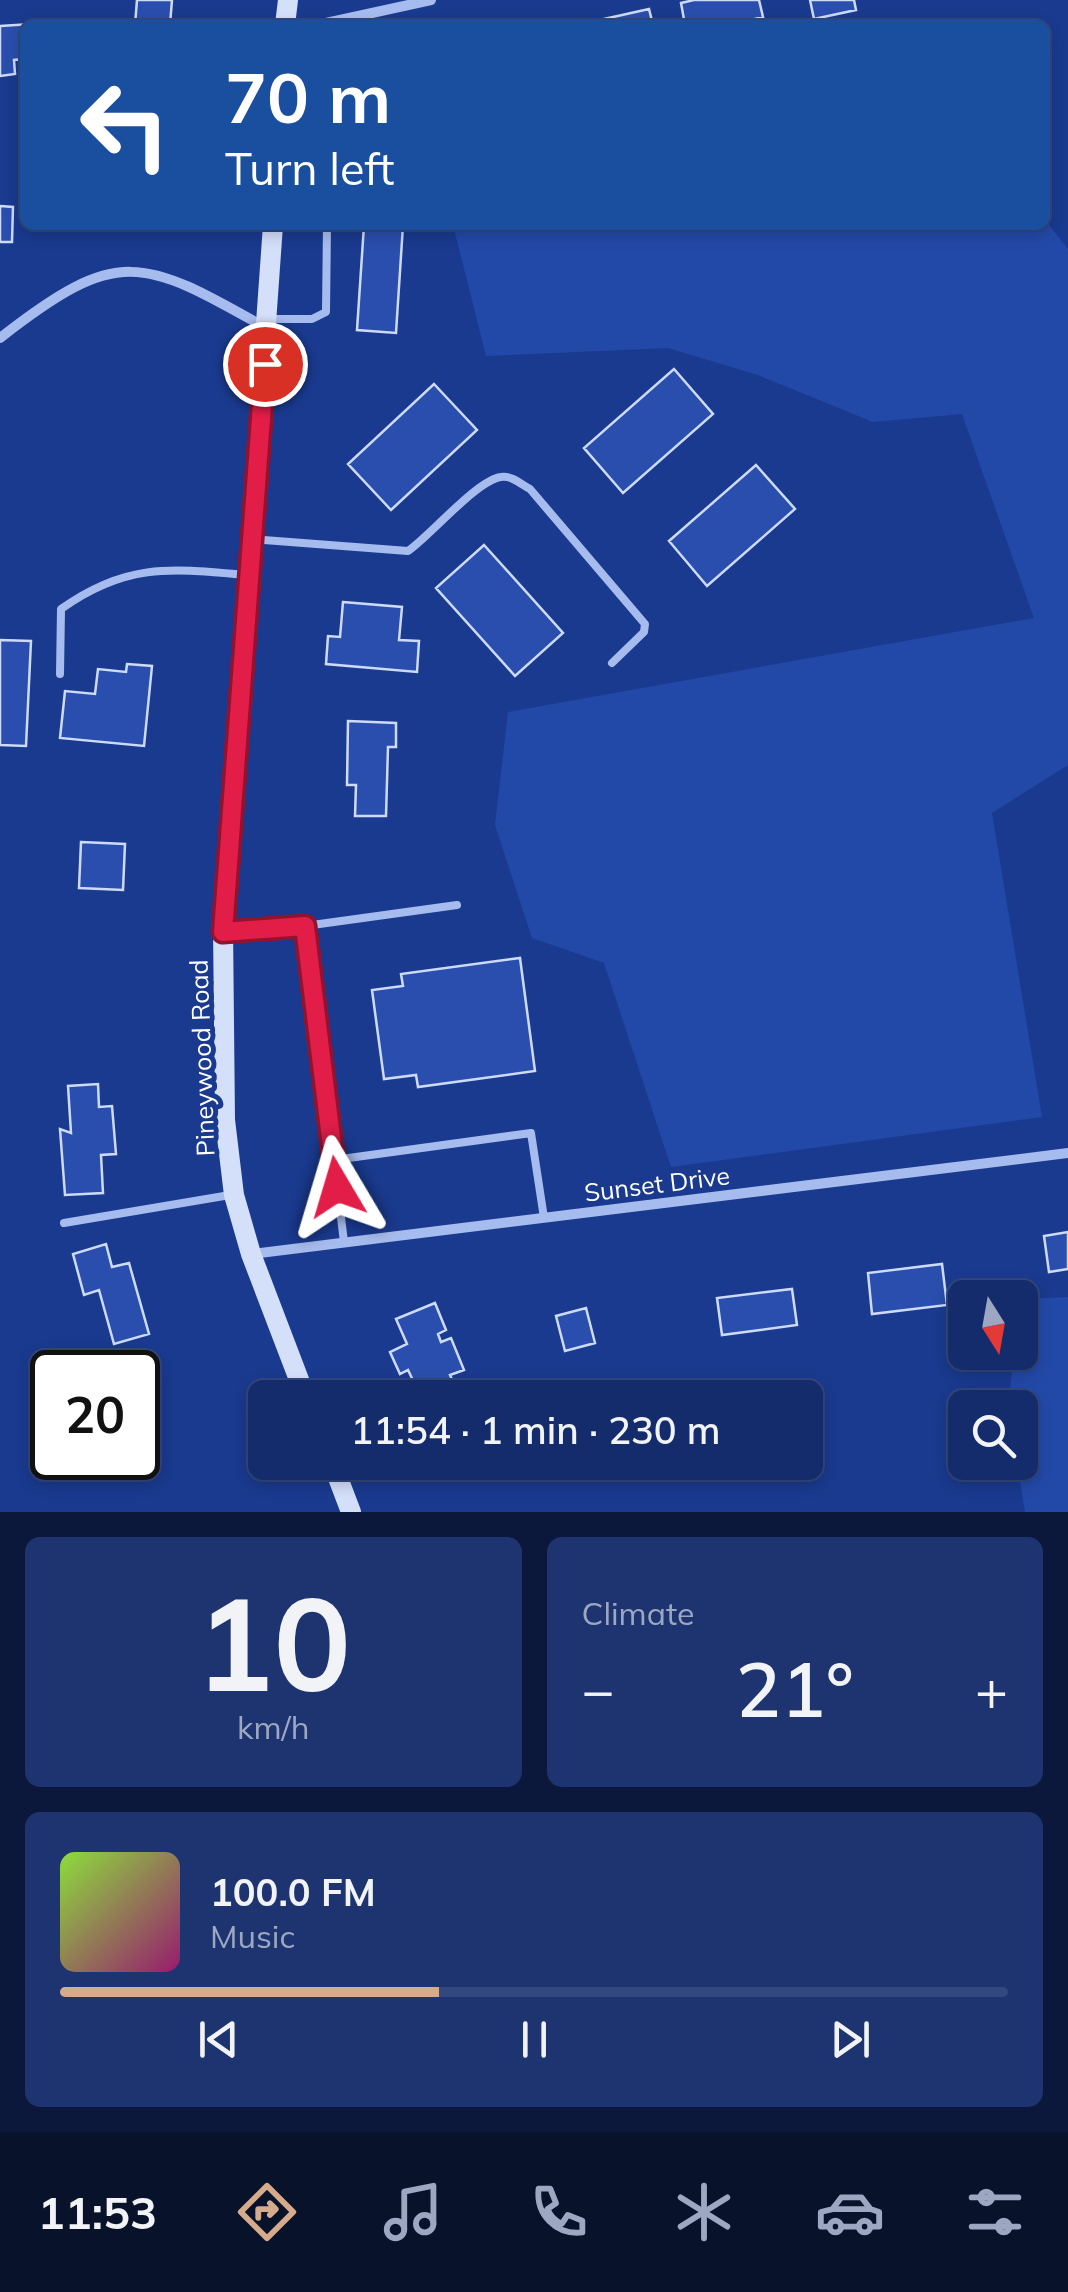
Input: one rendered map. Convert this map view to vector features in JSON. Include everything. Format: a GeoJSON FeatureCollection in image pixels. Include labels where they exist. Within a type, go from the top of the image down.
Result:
{"type":"FeatureCollection","features":[{"type":"Feature","properties":{"kind":"street"},"geometry":{"type":"LineString","coordinates":[[340,20],[431,0]]}},
{"type":"Feature","properties":{"kind":"street","name":"Pineywood Road"},"geometry":{"type":"LineString","coordinates":[[273,230],[223,932],[224,1120],[234,1195],[250,1254],[299,1380]]}},
{"type":"Feature","properties":{"kind":"street"},"geometry":{"type":"LineString","coordinates":[[0,338],[41,306],[82,283],[134,268],[188,285],[268,324]]}},
{"type":"Feature","properties":{"kind":"street","name":"Sunset Drive"},"geometry":{"type":"LineString","coordinates":[[250,1254],[1068,1153]]}},
{"type":"Feature","properties":{"kind":"street"},"geometry":{"type":"LineString","coordinates":[[339,1480],[351,1512]]}},
{"type":"Feature","properties":{"kind":"lane"},"geometry":{"type":"LineString","coordinates":[[268,324],[312,319],[326,312],[327,230]]}},
{"type":"Feature","properties":{"kind":"lane"},"geometry":{"type":"LineString","coordinates":[[252,538],[408,550],[484,485],[500,476],[513,478],[530,489],[645,624],[644,632],[612,664]]}},
{"type":"Feature","properties":{"kind":"lane"},"geometry":{"type":"LineString","coordinates":[[60,674],[62,610],[94,586],[149,570],[250,576]]}},
{"type":"Feature","properties":{"kind":"lane"},"geometry":{"type":"LineString","coordinates":[[223,932],[305,926],[458,905]]}},
{"type":"Feature","properties":{"kind":"lane"},"geometry":{"type":"LineString","coordinates":[[305,926],[344,1242]]}},
{"type":"Feature","properties":{"kind":"lane"},"geometry":{"type":"LineString","coordinates":[[334,1160],[532,1133],[544,1218]]}},
{"type":"Feature","properties":{"kind":"lane"},"geometry":{"type":"LineString","coordinates":[[64,1223],[234,1195]]}},
{"type":"Feature","properties":{"kind":"shaded area"},"geometry":{"type":"Polygon","coordinates":[[[1050,226],[1068,249],[1068,765],[992,813],[1042,1117],[671,1167],[604,963],[532,938],[495,825],[508,712],[1034,618],[962,414],[873,422],[758,375],[668,348],[486,356],[454,230],[1050,230],[1050,226]]]}},
{"type":"Feature","properties":{"kind":"shaded area"},"geometry":{"type":"Polygon","coordinates":[[[1068,1297],[1068,1512],[1025,1512],[1020,1480],[1038,1480],[1038,1390],[1010,1390],[1012,1370],[1038,1370],[1038,1298],[1068,1297]]]}},
{"type":"Feature","properties":{"kind":"building"},"geometry":{"type":"Polygon","coordinates":[[[137,0],[172,0],[170,20],[135,20],[137,0]]]}},
{"type":"Feature","properties":{"kind":"building"},"geometry":{"type":"Polygon","coordinates":[[[759,0],[763,17],[684,20],[681,3],[759,0]]]}},
{"type":"Feature","properties":{"kind":"building"},"geometry":{"type":"Polygon","coordinates":[[[810,0],[854,0],[856,10],[814,19],[810,0]]]}},
{"type":"Feature","properties":{"kind":"building"},"geometry":{"type":"Polygon","coordinates":[[[649,9],[652,20],[600,20],[649,9]]]}},
{"type":"Feature","properties":{"kind":"building"},"geometry":{"type":"Polygon","coordinates":[[[20,25],[20,59],[14,60],[15,74],[0,76],[0,26],[20,25]]]}},
{"type":"Feature","properties":{"kind":"building"},"geometry":{"type":"Polygon","coordinates":[[[0,206],[13,207],[12,242],[0,242],[0,206]]]}},
{"type":"Feature","properties":{"kind":"building"},"geometry":{"type":"Polygon","coordinates":[[[364,230],[403,230],[396,333],[357,330],[364,230]]]}},
{"type":"Feature","properties":{"kind":"building"},"geometry":{"type":"Polygon","coordinates":[[[674,369],[713,414],[623,493],[584,448],[674,369]]]}},
{"type":"Feature","properties":{"kind":"building"},"geometry":{"type":"Polygon","coordinates":[[[434,384],[477,430],[391,510],[348,464],[434,384]]]}},
{"type":"Feature","properties":{"kind":"building"},"geometry":{"type":"Polygon","coordinates":[[[756,465],[795,509],[707,586],[669,541],[756,465]]]}},
{"type":"Feature","properties":{"kind":"building"},"geometry":{"type":"Polygon","coordinates":[[[484,545],[563,633],[515,676],[436,588],[484,545]]]}},
{"type":"Feature","properties":{"kind":"building"},"geometry":{"type":"Polygon","coordinates":[[[343,602],[402,607],[399,640],[419,641],[417,672],[326,664],[328,636],[340,637],[343,602]]]}},
{"type":"Feature","properties":{"kind":"building"},"geometry":{"type":"Polygon","coordinates":[[[0,640],[31,641],[26,746],[0,745],[0,640]]]}},
{"type":"Feature","properties":{"kind":"building"},"geometry":{"type":"Polygon","coordinates":[[[127,664],[152,666],[144,746],[60,738],[65,691],[95,694],[98,669],[126,672],[127,664]]]}},
{"type":"Feature","properties":{"kind":"building"},"geometry":{"type":"Polygon","coordinates":[[[348,721],[396,723],[396,747],[388,747],[386,816],[355,816],[356,785],[347,785],[348,721]]]}},
{"type":"Feature","properties":{"kind":"building"},"geometry":{"type":"Polygon","coordinates":[[[81,842],[125,844],[123,890],[79,888],[81,842]]]}},
{"type":"Feature","properties":{"kind":"building"},"geometry":{"type":"Polygon","coordinates":[[[520,958],[535,1071],[418,1087],[416,1075],[384,1079],[372,990],[403,986],[401,974],[520,958]]]}},
{"type":"Feature","properties":{"kind":"building"},"geometry":{"type":"Polygon","coordinates":[[[98,1084],[99,1107],[112,1106],[116,1154],[101,1155],[103,1193],[65,1195],[60,1129],[71,1133],[68,1086],[98,1084]]]}},
{"type":"Feature","properties":{"kind":"building"},"geometry":{"type":"Polygon","coordinates":[[[1068,1232],[1068,1269],[1049,1272],[1044,1236],[1068,1232]]]}},
{"type":"Feature","properties":{"kind":"building"},"geometry":{"type":"Polygon","coordinates":[[[106,1244],[112,1267],[129,1263],[149,1334],[114,1344],[99,1290],[84,1295],[73,1254],[106,1244]]]}},
{"type":"Feature","properties":{"kind":"building"},"geometry":{"type":"Polygon","coordinates":[[[942,1264],[947,1305],[872,1314],[868,1273],[942,1264]]]}},
{"type":"Feature","properties":{"kind":"building"},"geometry":{"type":"Polygon","coordinates":[[[792,1289],[797,1325],[722,1335],[717,1298],[792,1289]]]}},
{"type":"Feature","properties":{"kind":"building"},"geometry":{"type":"Polygon","coordinates":[[[435,1303],[446,1330],[438,1334],[441,1342],[451,1338],[464,1370],[450,1375],[452,1380],[413,1380],[408,1370],[400,1374],[390,1352],[407,1344],[396,1319],[435,1303]]]}},
{"type":"Feature","properties":{"kind":"building"},"geometry":{"type":"Polygon","coordinates":[[[586,1308],[595,1343],[565,1351],[556,1316],[586,1308]]]}},
{"type":"Feature","properties":{"kind":"route"},"geometry":{"type":"LineString","coordinates":[[265,364],[223,932],[305,926],[337,1187]]}}]}
